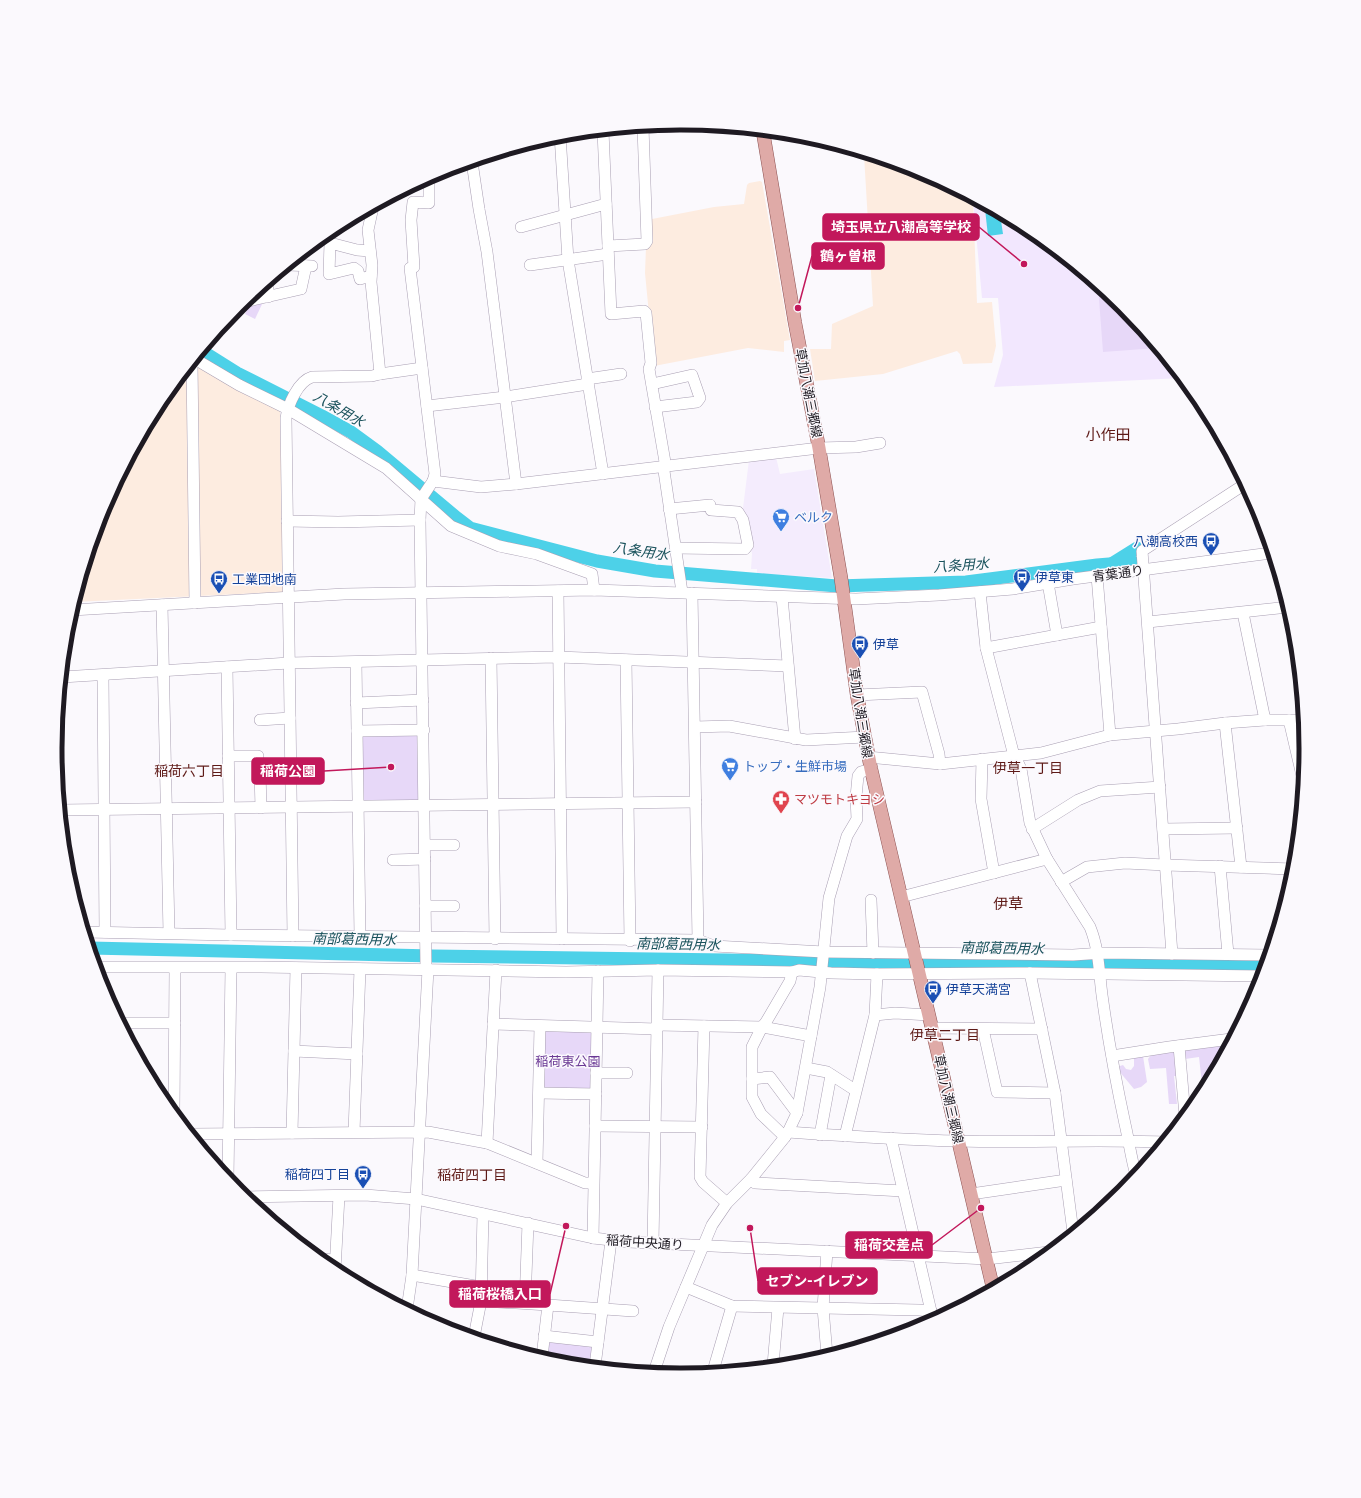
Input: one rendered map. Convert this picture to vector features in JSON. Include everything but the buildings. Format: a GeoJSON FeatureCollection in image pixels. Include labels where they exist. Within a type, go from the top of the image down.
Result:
{"type":"FeatureCollection","features":[{"type":"Feature","properties":{"kind":"main road","name":"草加八潮三郷線"},"geometry":{"type":"LineString","coordinates":[[764,136],[795,323],[819,448],[845,600],[869,763],[992,1284]]}},
{"type":"Feature","properties":{"kind":"street"},"geometry":{"type":"LineString","coordinates":[[530,265],[568,260],[608,250],[646,244],[643,132]]}},
{"type":"Feature","properties":{"kind":"street"},"geometry":{"type":"LineString","coordinates":[[604,136],[611,314],[644,311],[646,313],[651,363],[649,369],[665,462],[664,471],[669,509],[675,548],[687,592],[694,663],[698,940]]}},
{"type":"Feature","properties":{"kind":"street"},"geometry":{"type":"LineString","coordinates":[[560,142],[568,260],[603,474]]}},
{"type":"Feature","properties":{"kind":"street"},"geometry":{"type":"LineString","coordinates":[[473,167],[487,252],[516,484]]}},
{"type":"Feature","properties":{"kind":"street"},"geometry":{"type":"LineString","coordinates":[[408,1304],[412,1275],[427,969],[425,938],[424,730],[420,520],[421,499],[433,481],[435,474],[422,368],[412,267],[411,220],[413,202],[429,203],[429,184]]}},
{"type":"Feature","properties":{"kind":"street"},"geometry":{"type":"LineString","coordinates":[[521,227],[606,204]]}},
{"type":"Feature","properties":{"kind":"street"},"geometry":{"type":"LineString","coordinates":[[371,213],[368,230],[372,265],[371,282],[380,374]]}},
{"type":"Feature","properties":{"kind":"street"},"geometry":{"type":"LineString","coordinates":[[370,251],[357,250],[330,243],[329,274],[354,268],[358,271],[360,279],[371,276]]}},
{"type":"Feature","properties":{"kind":"street"},"geometry":{"type":"LineString","coordinates":[[257,299],[301,289],[309,266],[295,265]]}},
{"type":"Feature","properties":{"kind":"street"},"geometry":{"type":"LineString","coordinates":[[268,289],[268,297]]}},
{"type":"Feature","properties":{"kind":"street"},"geometry":{"type":"LineString","coordinates":[[198,362],[238,385],[288,409],[386,468],[450,526],[499,546],[537,554],[592,574],[594,590]]}},
{"type":"Feature","properties":{"kind":"street"},"geometry":{"type":"LineString","coordinates":[[293,936],[286,418],[288,409],[301,383],[306,379],[372,376],[422,368]]}},
{"type":"Feature","properties":{"kind":"street"},"geometry":{"type":"LineString","coordinates":[[192,369],[195,603]]}},
{"type":"Feature","properties":{"kind":"street"},"geometry":{"type":"LineString","coordinates":[[427,406],[505,397],[621,374]]}},
{"type":"Feature","properties":{"kind":"street"},"geometry":{"type":"LineString","coordinates":[[652,384],[692,375],[700,398],[697,402],[655,407]]}},
{"type":"Feature","properties":{"kind":"street"},"geometry":{"type":"LineString","coordinates":[[433,481],[481,487],[819,448],[856,447],[880,443]]}},
{"type":"Feature","properties":{"kind":"street"},"geometry":{"type":"LineString","coordinates":[[1172,954],[1142,551],[1240,487]]}},
{"type":"Feature","properties":{"kind":"street"},"geometry":{"type":"LineString","coordinates":[[669,509],[710,505],[711,510],[738,512],[743,520],[748,545],[745,549],[675,548]]}},
{"type":"Feature","properties":{"kind":"street"},"geometry":{"type":"LineString","coordinates":[[287,521],[338,522],[420,520]]}},
{"type":"Feature","properties":{"kind":"street","name":"青葉通り"},"geometry":{"type":"LineString","coordinates":[[78,610],[344,594],[594,590],[687,592],[845,600],[980,592],[1267,554]]}},
{"type":"Feature","properties":{"kind":"street"},"geometry":{"type":"LineString","coordinates":[[1098,576],[1110,735]]}},
{"type":"Feature","properties":{"kind":"street"},"geometry":{"type":"LineString","coordinates":[[1048,583],[1057,635]]}},
{"type":"Feature","properties":{"kind":"street"},"geometry":{"type":"LineString","coordinates":[[558,591],[562,939]]}},
{"type":"Feature","properties":{"kind":"street"},"geometry":{"type":"LineString","coordinates":[[980,592],[986,648],[1015,756],[1024,779],[1028,817],[1047,858],[1090,927],[1095,939],[1112,1056],[1135,1169]]}},
{"type":"Feature","properties":{"kind":"street"},"geometry":{"type":"LineString","coordinates":[[782,597],[795,739]]}},
{"type":"Feature","properties":{"kind":"street"},"geometry":{"type":"LineString","coordinates":[[162,605],[165,671],[169,933]]}},
{"type":"Feature","properties":{"kind":"street"},"geometry":{"type":"LineString","coordinates":[[1148,622],[1282,608]]}},
{"type":"Feature","properties":{"kind":"street"},"geometry":{"type":"LineString","coordinates":[[1243,613],[1265,720]]}},
{"type":"Feature","properties":{"kind":"street"},"geometry":{"type":"LineString","coordinates":[[986,648],[1101,627]]}},
{"type":"Feature","properties":{"kind":"street"},"geometry":{"type":"LineString","coordinates":[[66,678],[289,663],[422,659],[558,657],[788,666]]}},
{"type":"Feature","properties":{"kind":"street"},"geometry":{"type":"LineString","coordinates":[[491,658],[495,939]]}},
{"type":"Feature","properties":{"kind":"street"},"geometry":{"type":"LineString","coordinates":[[626,660],[630,940]]}},
{"type":"Feature","properties":{"kind":"street"},"geometry":{"type":"LineString","coordinates":[[356,662],[360,936]]}},
{"type":"Feature","properties":{"kind":"street"},"geometry":{"type":"LineString","coordinates":[[227,667],[230,935]]}},
{"type":"Feature","properties":{"kind":"street"},"geometry":{"type":"LineString","coordinates":[[103,675],[105,932]]}},
{"type":"Feature","properties":{"kind":"street"},"geometry":{"type":"LineString","coordinates":[[858,695],[922,692],[939,754],[940,764]]}},
{"type":"Feature","properties":{"kind":"street"},"geometry":{"type":"LineString","coordinates":[[356,703],[423,700]]}},
{"type":"Feature","properties":{"kind":"street"},"geometry":{"type":"LineString","coordinates":[[260,720],[290,718]]}},
{"type":"Feature","properties":{"kind":"street"},"geometry":{"type":"LineString","coordinates":[[656,1367],[669,1327],[712,1225],[726,1203],[751,1179],[786,1135],[797,1113],[822,970],[829,898],[847,836],[857,819],[856,797],[858,776],[869,763],[940,764],[982,760],[1041,753],[1110,735],[1225,723],[1265,720],[1298,720]]}},
{"type":"Feature","properties":{"kind":"street"},"geometry":{"type":"LineString","coordinates":[[1289,720],[1299,762]]}},
{"type":"Feature","properties":{"kind":"street"},"geometry":{"type":"LineString","coordinates":[[1225,723],[1241,867]]}},
{"type":"Feature","properties":{"kind":"street"},"geometry":{"type":"LineString","coordinates":[[695,727],[731,726],[806,740],[864,737]]}},
{"type":"Feature","properties":{"kind":"street"},"geometry":{"type":"LineString","coordinates":[[357,731],[424,730]]}},
{"type":"Feature","properties":{"kind":"street"},"geometry":{"type":"LineString","coordinates":[[228,756],[258,756]]}},
{"type":"Feature","properties":{"kind":"street"},"geometry":{"type":"LineString","coordinates":[[982,760],[982,799],[994,873]]}},
{"type":"Feature","properties":{"kind":"street"},"geometry":{"type":"LineString","coordinates":[[260,772],[261,808]]}},
{"type":"Feature","properties":{"kind":"street"},"geometry":{"type":"LineString","coordinates":[[1032,828],[1078,800],[1100,791],[1160,787]]}},
{"type":"Feature","properties":{"kind":"street"},"geometry":{"type":"LineString","coordinates":[[65,810],[696,802]]}},
{"type":"Feature","properties":{"kind":"street"},"geometry":{"type":"LineString","coordinates":[[1163,829],[1237,828]]}},
{"type":"Feature","properties":{"kind":"street"},"geometry":{"type":"LineString","coordinates":[[425,845],[454,845]]}},
{"type":"Feature","properties":{"kind":"street"},"geometry":{"type":"LineString","coordinates":[[901,897],[1047,858]]}},
{"type":"Feature","properties":{"kind":"street"},"geometry":{"type":"LineString","coordinates":[[393,860],[425,859]]}},
{"type":"Feature","properties":{"kind":"street"},"geometry":{"type":"LineString","coordinates":[[1061,882],[1087,867],[1125,863],[1287,869]]}},
{"type":"Feature","properties":{"kind":"street"},"geometry":{"type":"LineString","coordinates":[[1220,866],[1228,954]]}},
{"type":"Feature","properties":{"kind":"street"},"geometry":{"type":"LineString","coordinates":[[871,900],[873,953]]}},
{"type":"Feature","properties":{"kind":"street"},"geometry":{"type":"LineString","coordinates":[[425,906],[454,906]]}},
{"type":"Feature","properties":{"kind":"street"},"geometry":{"type":"LineString","coordinates":[[90,932],[495,939],[698,940],[714,946],[823,954],[873,953],[916,963],[1030,973],[1100,972],[1256,976]]}},
{"type":"Feature","properties":{"kind":"street"},"geometry":{"type":"LineString","coordinates":[[102,967],[792,972],[799,970],[822,970],[877,974],[916,963],[1098,955],[1263,955]]}},
{"type":"Feature","properties":{"kind":"street"},"geometry":{"type":"LineString","coordinates":[[174,1104],[175,968]]}},
{"type":"Feature","properties":{"kind":"street"},"geometry":{"type":"LineString","coordinates":[[228,1171],[231,968]]}},
{"type":"Feature","properties":{"kind":"street"},"geometry":{"type":"LineString","coordinates":[[292,1133],[296,968]]}},
{"type":"Feature","properties":{"kind":"street"},"geometry":{"type":"LineString","coordinates":[[354,1132],[360,968]]}},
{"type":"Feature","properties":{"kind":"street"},"geometry":{"type":"LineString","coordinates":[[487,1143],[496,970]]}},
{"type":"Feature","properties":{"kind":"street"},"geometry":{"type":"LineString","coordinates":[[653,1244],[658,970]]}},
{"type":"Feature","properties":{"kind":"street"},"geometry":{"type":"LineString","coordinates":[[593,1238],[598,971]]}},
{"type":"Feature","properties":{"kind":"street"},"geometry":{"type":"LineString","coordinates":[[792,972],[790,981],[762,1027],[752,1048],[752,1097],[761,1114],[786,1135],[820,1134],[959,1141],[1128,1140],[1158,1142]]}},
{"type":"Feature","properties":{"kind":"street"},"geometry":{"type":"LineString","coordinates":[[1030,973],[1055,1093],[1072,1227]]}},
{"type":"Feature","properties":{"kind":"street"},"geometry":{"type":"LineString","coordinates":[[844,1136],[875,1015],[877,974]]}},
{"type":"Feature","properties":{"kind":"street"},"geometry":{"type":"LineString","coordinates":[[875,1015],[895,1013],[929,1015]]}},
{"type":"Feature","properties":{"kind":"street"},"geometry":{"type":"LineString","coordinates":[[126,1023],[175,1023]]}},
{"type":"Feature","properties":{"kind":"street"},"geometry":{"type":"LineString","coordinates":[[493,1024],[596,1028],[704,1026],[762,1027],[811,1036]]}},
{"type":"Feature","properties":{"kind":"street"},"geometry":{"type":"LineString","coordinates":[[537,1163],[540,1026]]}},
{"type":"Feature","properties":{"kind":"street"},"geometry":{"type":"LineString","coordinates":[[704,1026],[700,1177],[703,1182],[726,1203]]}},
{"type":"Feature","properties":{"kind":"street"},"geometry":{"type":"LineString","coordinates":[[932,1028],[1042,1029]]}},
{"type":"Feature","properties":{"kind":"street"},"geometry":{"type":"LineString","coordinates":[[983,1029],[997,1092],[1055,1093]]}},
{"type":"Feature","properties":{"kind":"street"},"geometry":{"type":"LineString","coordinates":[[1112,1056],[1226,1040]]}},
{"type":"Feature","properties":{"kind":"street"},"geometry":{"type":"LineString","coordinates":[[1179,1046],[1184,1108]]}},
{"type":"Feature","properties":{"kind":"street"},"geometry":{"type":"LineString","coordinates":[[294,1051],[357,1054]]}},
{"type":"Feature","properties":{"kind":"street"},"geometry":{"type":"LineString","coordinates":[[806,1068],[827,1072],[855,1090]]}},
{"type":"Feature","properties":{"kind":"street"},"geometry":{"type":"LineString","coordinates":[[596,1073],[627,1073]]}},
{"type":"Feature","properties":{"kind":"street"},"geometry":{"type":"LineString","coordinates":[[820,1134],[831,1075]]}},
{"type":"Feature","properties":{"kind":"street"},"geometry":{"type":"LineString","coordinates":[[752,1079],[770,1077],[797,1113]]}},
{"type":"Feature","properties":{"kind":"street"},"geometry":{"type":"LineString","coordinates":[[539,1093],[596,1094]]}},
{"type":"Feature","properties":{"kind":"street"},"geometry":{"type":"LineString","coordinates":[[595,1126],[702,1127]]}},
{"type":"Feature","properties":{"kind":"street"},"geometry":{"type":"LineString","coordinates":[[196,1134],[419,1132],[487,1143],[585,1183],[594,1183]]}},
{"type":"Feature","properties":{"kind":"street"},"geometry":{"type":"LineString","coordinates":[[891,1138],[932,1314]]}},
{"type":"Feature","properties":{"kind":"street"},"geometry":{"type":"LineString","coordinates":[[751,1179],[755,1183],[903,1191]]}},
{"type":"Feature","properties":{"kind":"street"},"geometry":{"type":"LineString","coordinates":[[971,1194],[1066,1180]]}},
{"type":"Feature","properties":{"kind":"street","name":"稲荷中央通り"},"geometry":{"type":"LineString","coordinates":[[255,1197],[365,1195],[416,1199],[611,1241],[987,1259],[1038,1253]]}},
{"type":"Feature","properties":{"kind":"street"},"geometry":{"type":"LineString","coordinates":[[335,1262],[339,1196]]}},
{"type":"Feature","properties":{"kind":"street"},"geometry":{"type":"LineString","coordinates":[[475,1332],[481,1301],[484,1214]]}},
{"type":"Feature","properties":{"kind":"street"},"geometry":{"type":"LineString","coordinates":[[525,1303],[528,1223]]}},
{"type":"Feature","properties":{"kind":"street"},"geometry":{"type":"LineString","coordinates":[[596,1361],[611,1241]]}},
{"type":"Feature","properties":{"kind":"street"},"geometry":{"type":"LineString","coordinates":[[826,1251],[823,1308],[827,1350]]}},
{"type":"Feature","properties":{"kind":"street"},"geometry":{"type":"LineString","coordinates":[[412,1275],[481,1287]]}},
{"type":"Feature","properties":{"kind":"street"},"geometry":{"type":"LineString","coordinates":[[686,1287],[732,1306],[918,1310],[929,1315]]}},
{"type":"Feature","properties":{"kind":"street"},"geometry":{"type":"LineString","coordinates":[[481,1301],[633,1310]]}},
{"type":"Feature","properties":{"kind":"street"},"geometry":{"type":"LineString","coordinates":[[543,1352],[548,1305]]}},
{"type":"Feature","properties":{"kind":"street"},"geometry":{"type":"LineString","coordinates":[[714,1366],[732,1306]]}},
{"type":"Feature","properties":{"kind":"street"},"geometry":{"type":"LineString","coordinates":[[774,1360],[778,1308]]}},
{"type":"Feature","properties":{"kind":"street"},"geometry":{"type":"LineString","coordinates":[[544,1336],[598,1342]]}},
{"type":"Feature","properties":{"kind":"shaded area"},"geometry":{"type":"Polygon","coordinates":[[[864,159],[917,178],[973,204],[977,303],[992,302],[996,346],[992,363],[963,364],[960,354],[957,351],[883,374],[815,381],[810,349],[831,349],[832,324],[873,306],[864,159]]]}},
{"type":"Feature","properties":{"kind":"shaded area"},"geometry":{"type":"Polygon","coordinates":[[[762,182],[790,340],[784,341],[784,352],[748,348],[654,366],[645,273],[646,247],[650,246],[649,221],[652,219],[714,207],[744,204],[747,185],[749,183],[762,182]]]}},
{"type":"Feature","properties":{"kind":"shaded area"},"geometry":{"type":"Polygon","coordinates":[[[973,204],[1024,235],[1057,258],[1088,284],[1146,341],[1176,378],[994,387],[1003,355],[998,298],[982,298],[973,204]]]}},
{"type":"Feature","properties":{"kind":"shaded area"},"geometry":{"type":"Polygon","coordinates":[[[196,365],[280,410],[283,592],[80,602],[95,550],[109,512],[126,475],[166,405],[196,365]]]}},
{"type":"Feature","properties":{"kind":"shaded area"},"geometry":{"type":"Polygon","coordinates":[[[776,457],[780,474],[814,469],[832,578],[757,574],[757,569],[751,569],[752,554],[743,508],[749,460],[776,457]]]}},
{"type":"Feature","properties":{"kind":"green space"},"geometry":{"type":"Polygon","coordinates":[[[1099,294],[1152,348],[1103,352],[1099,294]]]}},
{"type":"Feature","properties":{"kind":"green space"},"geometry":{"type":"Polygon","coordinates":[[[264,300],[255,319],[245,314],[252,303],[264,300]]]}},
{"type":"Feature","properties":{"kind":"green space"},"geometry":{"type":"Polygon","coordinates":[[[362,733],[418,733],[421,798],[418,802],[364,802],[362,800],[362,733]]]}},
{"type":"Feature","properties":{"kind":"green space","name":"稲荷東公園"},"geometry":{"type":"Polygon","coordinates":[[[547,1029],[589,1030],[594,1034],[593,1089],[542,1088],[543,1033],[547,1029]]]}},
{"type":"Feature","properties":{"kind":"green space"},"geometry":{"type":"Polygon","coordinates":[[[1223,1045],[1216,1058],[1214,1058],[1214,1061],[1202,1082],[1199,1057],[1185,1059],[1184,1052],[1187,1049],[1223,1045]]]}},
{"type":"Feature","properties":{"kind":"green space"},"geometry":{"type":"Polygon","coordinates":[[[1171,1052],[1176,1053],[1177,1076],[1174,1076],[1177,1104],[1169,1104],[1166,1068],[1150,1069],[1148,1059],[1151,1055],[1171,1052]]]}},
{"type":"Feature","properties":{"kind":"green space"},"geometry":{"type":"Polygon","coordinates":[[[1143,1056],[1147,1082],[1141,1087],[1134,1089],[1117,1067],[1123,1065],[1126,1069],[1131,1070],[1134,1066],[1134,1058],[1143,1056]]]}},
{"type":"Feature","properties":{"kind":"green space"},"geometry":{"type":"Polygon","coordinates":[[[546,1340],[593,1344],[592,1361],[545,1352],[546,1340]]]}},
{"type":"Feature","properties":{"kind":"water"},"geometry":{"type":"Polygon","coordinates":[[[985,210],[1001,220],[1003,234],[988,236],[985,210]]]}},
{"type":"Feature","properties":{"kind":"waterway","name":"八条用水"},"geometry":{"type":"LineString","coordinates":[[205,353],[237,373],[351,432],[377,451],[470,528],[597,561],[655,571],[837,586],[966,582],[1097,565],[1133,562]]}},
{"type":"Feature","properties":{"kind":"waterway"},"geometry":{"type":"LineString","coordinates":[[1113,563],[1137,548]]}},
{"type":"Feature","properties":{"kind":"waterway","name":"南部葛西用水"},"geometry":{"type":"LineString","coordinates":[[95,948],[433,956],[1259,967]]}},
{"type":"Feature","properties":{"kind":"place","name":"埼玉県立八潮高等学校"},"geometry":{"type":"Point","coordinates":[1024,264]}},
{"type":"Feature","properties":{"kind":"place","name":"鶴ヶ曽根"},"geometry":{"type":"Point","coordinates":[798,308]}},
{"type":"Feature","properties":{"kind":"place","name":"ベルク"},"geometry":{"type":"Point","coordinates":[781,532]}},
{"type":"Feature","properties":{"kind":"place","name":"八潮高校西"},"geometry":{"type":"Point","coordinates":[1211,556]}},
{"type":"Feature","properties":{"kind":"place","name":"伊草東"},"geometry":{"type":"Point","coordinates":[1022,592]}},
{"type":"Feature","properties":{"kind":"place","name":"工業団地南"},"geometry":{"type":"Point","coordinates":[219,594]}},
{"type":"Feature","properties":{"kind":"place","name":"伊草"},"geometry":{"type":"Point","coordinates":[860,659]}},
{"type":"Feature","properties":{"kind":"place","name":"稲荷公園"},"geometry":{"type":"Point","coordinates":[391,767]}},
{"type":"Feature","properties":{"kind":"place","name":"トップ・生鮮市場"},"geometry":{"type":"Point","coordinates":[730,781]}},
{"type":"Feature","properties":{"kind":"place","name":"マツモトキヨシ"},"geometry":{"type":"Point","coordinates":[781,814]}},
{"type":"Feature","properties":{"kind":"place","name":"伊草天満宮"},"geometry":{"type":"Point","coordinates":[933,1004]}},
{"type":"Feature","properties":{"kind":"place","name":"稲荷四丁目"},"geometry":{"type":"Point","coordinates":[363,1189]}},
{"type":"Feature","properties":{"kind":"place","name":"稲荷交差点"},"geometry":{"type":"Point","coordinates":[981,1208]}},
{"type":"Feature","properties":{"kind":"place","name":"稲荷桜橋入口"},"geometry":{"type":"Point","coordinates":[566,1226]}},
{"type":"Feature","properties":{"kind":"place","name":"セブン-イレブン"},"geometry":{"type":"Point","coordinates":[750,1228]}},
{"type":"Feature","properties":{"kind":"district","name":"小作田"},"geometry":{"type":"Point","coordinates":[1108,435]}},
{"type":"Feature","properties":{"kind":"district","name":"伊草一丁目"},"geometry":{"type":"Point","coordinates":[1028,768]}},
{"type":"Feature","properties":{"kind":"district","name":"稲荷六丁目"},"geometry":{"type":"Point","coordinates":[189,771]}},
{"type":"Feature","properties":{"kind":"district","name":"伊草"},"geometry":{"type":"Point","coordinates":[1008,904]}},
{"type":"Feature","properties":{"kind":"district","name":"伊草二丁目"},"geometry":{"type":"Point","coordinates":[945,1035]}},
{"type":"Feature","properties":{"kind":"district","name":"稲荷四丁目"},"geometry":{"type":"Point","coordinates":[472,1175]}}]}
